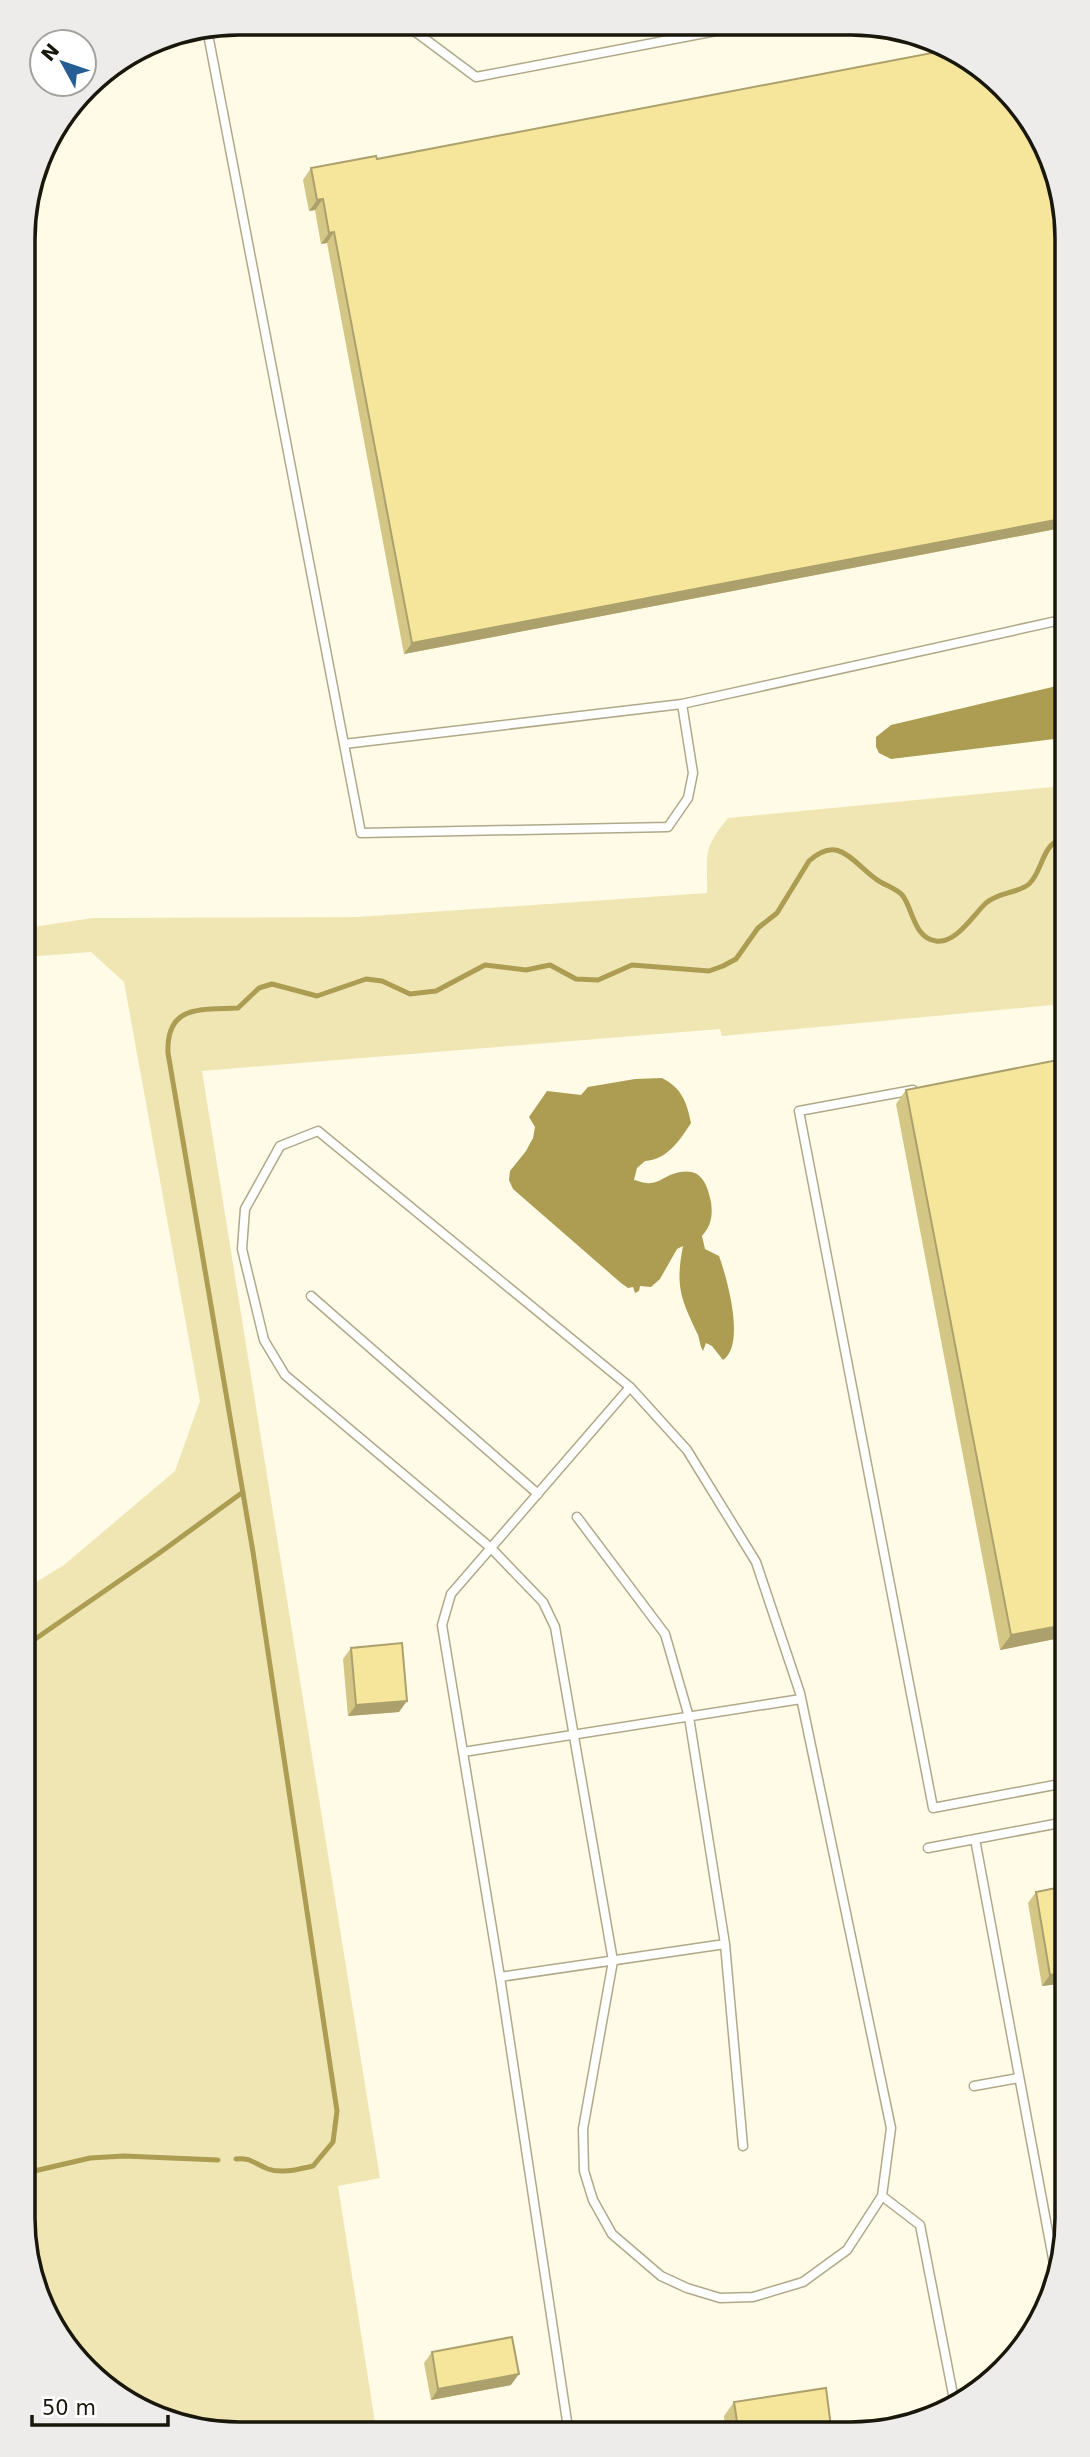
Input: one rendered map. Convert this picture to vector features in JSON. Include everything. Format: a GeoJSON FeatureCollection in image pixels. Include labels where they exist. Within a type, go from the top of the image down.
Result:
{"type":"FeatureCollection","features":[{"type":"Feature","properties":{"kind":"lane"},"geometry":{"type":"LineString","coordinates":[[420,35],[476,77],[695,35]]}},
{"type":"Feature","properties":{"kind":"lane"},"geometry":{"type":"LineString","coordinates":[[209,38],[361,833],[668,827],[688,798],[693,774],[682,704]]}},
{"type":"Feature","properties":{"kind":"lane"},"geometry":{"type":"LineString","coordinates":[[344,744],[682,704],[1055,621]]}},
{"type":"Feature","properties":{"kind":"lane"},"geometry":{"type":"LineString","coordinates":[[927,1088],[799,1111],[933,1808],[1055,1785]]}},
{"type":"Feature","properties":{"kind":"lane"},"geometry":{"type":"LineString","coordinates":[[318,1131],[630,1387],[687,1450],[755,1562],[801,1699],[891,2127],[882,2196],[847,2250],[803,2282],[753,2297],[720,2298],[687,2288],[661,2276],[612,2234],[593,2200],[584,2171],[583,2129],[613,1961],[555,1627],[543,1602],[491,1548],[285,1375],[264,1340],[242,1249],[245,1209],[280,1146],[318,1131]]}},
{"type":"Feature","properties":{"kind":"lane"},"geometry":{"type":"LineString","coordinates":[[311,1296],[538,1494]]}},
{"type":"Feature","properties":{"kind":"lane"},"geometry":{"type":"LineString","coordinates":[[567,2422],[500,1978],[442,1625],[451,1594],[630,1387]]}},
{"type":"Feature","properties":{"kind":"lane"},"geometry":{"type":"LineString","coordinates":[[577,1517],[665,1634],[689,1717],[725,1944],[743,2146]]}},
{"type":"Feature","properties":{"kind":"lane"},"geometry":{"type":"LineString","coordinates":[[463,1752],[801,1699]]}},
{"type":"Feature","properties":{"kind":"lane"},"geometry":{"type":"LineString","coordinates":[[928,1848],[1055,1824]]}},
{"type":"Feature","properties":{"kind":"lane"},"geometry":{"type":"LineString","coordinates":[[975,1839],[1052,2252]]}},
{"type":"Feature","properties":{"kind":"lane"},"geometry":{"type":"LineString","coordinates":[[500,1978],[725,1944]]}},
{"type":"Feature","properties":{"kind":"lane"},"geometry":{"type":"LineString","coordinates":[[974,2086],[1019,2078]]}},
{"type":"Feature","properties":{"kind":"lane"},"geometry":{"type":"LineString","coordinates":[[882,2196],[920,2225],[953,2394]]}},
{"type":"Feature","properties":{"kind":"shaded area"},"geometry":{"type":"Polygon","coordinates":[[[1055,686],[1055,739],[891,759],[879,753],[876,737],[891,725],[1055,686]]]}},
{"type":"Feature","properties":{"kind":"shaded area"},"geometry":{"type":"Polygon","coordinates":[[[1055,787],[1055,1005],[722,1036],[720,1029],[202,1071],[380,2178],[338,2186],[375,2422],[239,2422],[199,2418],[173,2411],[126,2388],[86,2353],[62,2320],[51,2296],[37,2245],[35,1583],[64,1565],[175,1471],[200,1401],[124,982],[91,952],[35,956],[35,927],[93,918],[357,917],[707,893],[710,846],[728,818],[1055,787]]]}},
{"type":"Feature","properties":{"kind":"shaded area"},"geometry":{"type":"Polygon","coordinates":[[[662,1078],[674,1086],[682,1097],[691,1123],[666,1153],[645,1161],[637,1168],[634,1180],[653,1183],[687,1171],[699,1175],[706,1186],[711,1202],[711,1216],[702,1236],[705,1249],[719,1256],[733,1311],[733,1341],[730,1352],[723,1360],[712,1346],[706,1343],[703,1351],[684,1302],[680,1283],[683,1246],[677,1249],[660,1279],[651,1287],[640,1286],[635,1293],[633,1287],[628,1288],[621,1283],[513,1189],[509,1180],[510,1171],[533,1138],[535,1127],[529,1117],[547,1091],[581,1095],[588,1087],[635,1079],[662,1078]]]}},
{"type":"Feature","properties":{"kind":"building"},"geometry":{"type":"Polygon","coordinates":[[[933,53],[953,62],[975,77],[1013,115],[1028,137],[1048,186],[1055,239],[1055,520],[412,643],[334,232],[329,233],[323,199],[317,200],[311,168],[376,156],[377,159],[933,53]]]}},
{"type":"Feature","properties":{"kind":"building"},"geometry":{"type":"Polygon","coordinates":[[[1055,1061],[1055,1627],[1011,1635],[906,1090],[1055,1061]]]}},
{"type":"Feature","properties":{"kind":"building"},"geometry":{"type":"Polygon","coordinates":[[[402,1643],[407,1701],[356,1705],[351,1648],[402,1643]]]}},
{"type":"Feature","properties":{"kind":"building"},"geometry":{"type":"Polygon","coordinates":[[[1055,1888],[1055,1974],[1050,1975],[1036,1892],[1055,1888]]]}},
{"type":"Feature","properties":{"kind":"building"},"geometry":{"type":"Polygon","coordinates":[[[512,2337],[519,2374],[438,2389],[432,2352],[512,2337]]]}},
{"type":"Feature","properties":{"kind":"building"},"geometry":{"type":"Polygon","coordinates":[[[826,2388],[830,2422],[737,2422],[734,2402],[826,2388]]]}},
{"type":"Feature","properties":{"kind":"waterway"},"geometry":{"type":"LineString","coordinates":[[236,2159],[249,2160],[279,2171],[313,2166],[333,2142],[337,2111],[253,1552],[168,1053],[173,1026],[188,1013],[238,1008],[259,988],[272,984],[317,996],[366,979],[382,981],[410,994],[436,991],[485,965],[526,970],[550,965],[576,979],[598,980],[632,965],[709,971],[736,959],[758,928],[777,913],[809,861],[829,850],[845,854],[879,881],[900,893],[923,935],[929,939],[943,941],[964,928],[991,899],[1029,884],[1055,842]]}},
{"type":"Feature","properties":{"kind":"waterway"},"geometry":{"type":"LineString","coordinates":[[35,1639],[243,1492]]}},
{"type":"Feature","properties":{"kind":"waterway"},"geometry":{"type":"LineString","coordinates":[[35,2171],[90,2158],[124,2156],[218,2160]]}}]}
